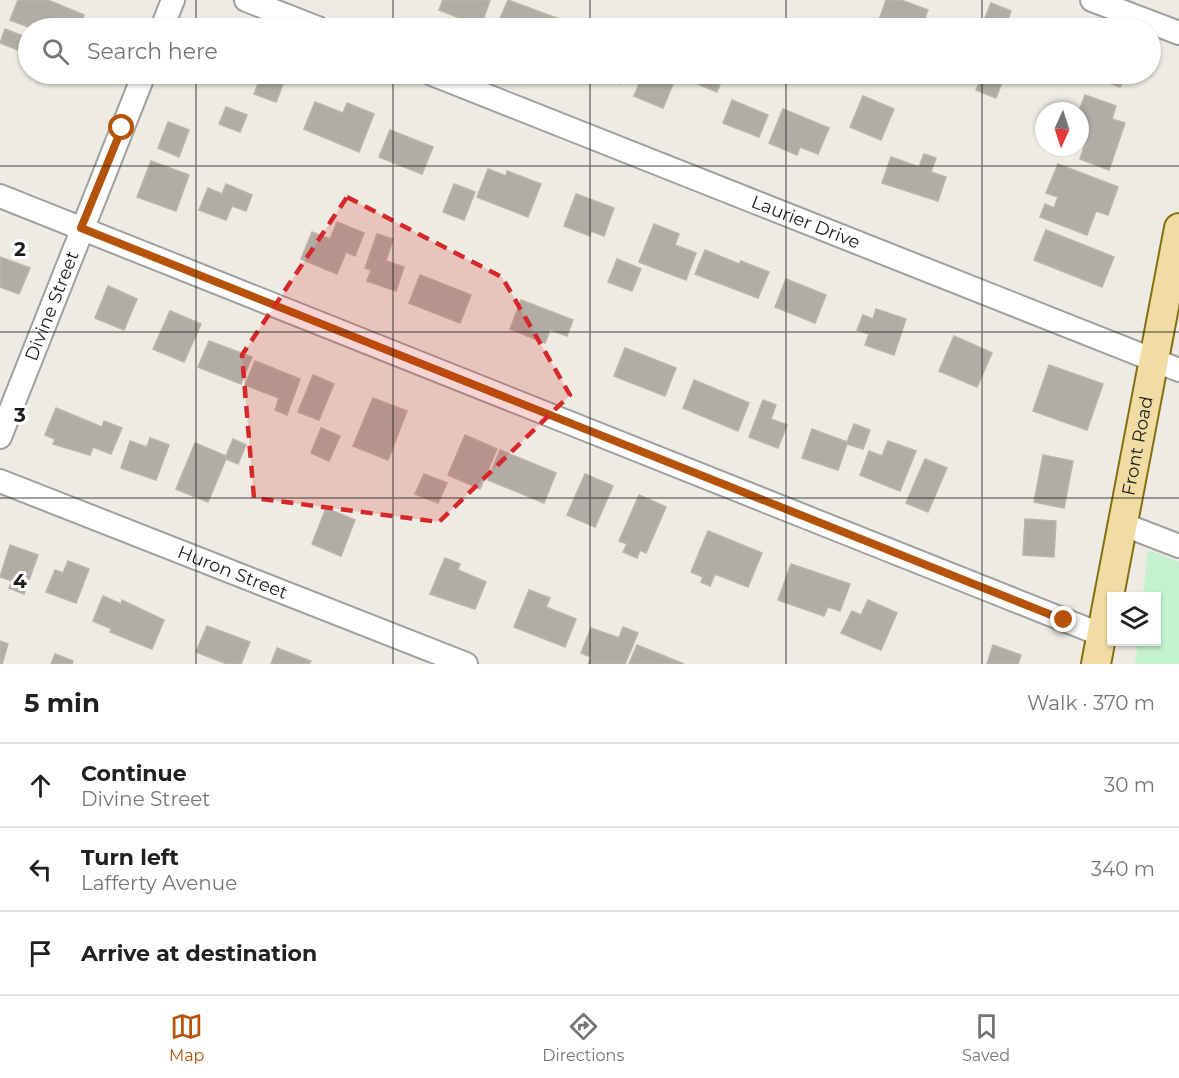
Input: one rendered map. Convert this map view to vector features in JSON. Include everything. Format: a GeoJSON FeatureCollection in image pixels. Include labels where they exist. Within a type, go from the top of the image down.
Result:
{"type":"FeatureCollection","features":[{"type":"Feature","properties":{"kind":"main road","name":"Front Road"},"geometry":{"type":"LineString","coordinates":[[1096,664],[1179,228]]}},
{"type":"Feature","properties":{"kind":"street"},"geometry":{"type":"LineString","coordinates":[[166,18],[173,0]]}},
{"type":"Feature","properties":{"kind":"street"},"geometry":{"type":"LineString","coordinates":[[246,0],[292,18]]}},
{"type":"Feature","properties":{"kind":"street"},"geometry":{"type":"LineString","coordinates":[[1092,0],[1139,18]]}},
{"type":"Feature","properties":{"kind":"street"},"geometry":{"type":"LineString","coordinates":[[1161,26],[1179,33]]}},
{"type":"Feature","properties":{"kind":"street","name":"Divine Street"},"geometry":{"type":"LineString","coordinates":[[0,437],[140,84]]}},
{"type":"Feature","properties":{"kind":"street","name":"Laurier Drive"},"geometry":{"type":"LineString","coordinates":[[457,84],[1179,370]]}},
{"type":"Feature","properties":{"kind":"street"},"geometry":{"type":"LineString","coordinates":[[0,196],[1102,635]]}},
{"type":"Feature","properties":{"kind":"street","name":"Huron Street"},"geometry":{"type":"LineString","coordinates":[[0,481],[466,664]]}},
{"type":"Feature","properties":{"kind":"street"},"geometry":{"type":"LineString","coordinates":[[1122,524],[1179,546]]}},
{"type":"Feature","properties":{"kind":"highlighted area"},"geometry":{"type":"Polygon","coordinates":[[[347,197],[502,277],[570,395],[439,522],[254,498],[242,355],[347,197]]]}},
{"type":"Feature","properties":{"kind":"green space"},"geometry":{"type":"Polygon","coordinates":[[[1148,550],[1179,562],[1179,664],[1135,664],[1137,646],[1161,646],[1161,592],[1143,592],[1148,550]]]}},
{"type":"Feature","properties":{"kind":"building"},"geometry":{"type":"Polygon","coordinates":[[[18,0],[48,0],[84,15],[83,18],[18,18],[18,23],[10,20],[18,0]]]}},
{"type":"Feature","properties":{"kind":"building"},"geometry":{"type":"Polygon","coordinates":[[[443,0],[490,0],[484,18],[460,18],[439,10],[443,0]]]}},
{"type":"Feature","properties":{"kind":"building"},"geometry":{"type":"Polygon","coordinates":[[[508,0],[556,18],[500,18],[508,0]]]}},
{"type":"Feature","properties":{"kind":"building"},"geometry":{"type":"Polygon","coordinates":[[[886,0],[901,0],[928,10],[925,18],[880,18],[886,0]]]}},
{"type":"Feature","properties":{"kind":"building"},"geometry":{"type":"Polygon","coordinates":[[[991,3],[1011,11],[1009,18],[985,18],[991,3]]]}},
{"type":"Feature","properties":{"kind":"building"},"geometry":{"type":"Polygon","coordinates":[[[5,29],[18,34],[18,50],[0,43],[5,29]]]}},
{"type":"Feature","properties":{"kind":"building"},"geometry":{"type":"Polygon","coordinates":[[[258,84],[283,84],[276,102],[254,94],[258,84]]]}},
{"type":"Feature","properties":{"kind":"building"},"geometry":{"type":"Polygon","coordinates":[[[639,84],[673,84],[663,108],[634,96],[639,84]]]}},
{"type":"Feature","properties":{"kind":"building"},"geometry":{"type":"Polygon","coordinates":[[[698,84],[720,84],[717,92],[698,84]]]}},
{"type":"Feature","properties":{"kind":"building"},"geometry":{"type":"Polygon","coordinates":[[[979,84],[1001,84],[996,98],[976,90],[979,84]]]}},
{"type":"Feature","properties":{"kind":"building"},"geometry":{"type":"Polygon","coordinates":[[[1085,95],[1116,106],[1112,119],[1125,123],[1109,170],[1080,159],[1081,156],[1089,156],[1089,102],[1082,102],[1085,95]]]}},
{"type":"Feature","properties":{"kind":"building"},"geometry":{"type":"Polygon","coordinates":[[[863,96],[894,109],[881,140],[850,127],[863,96]]]}},
{"type":"Feature","properties":{"kind":"building"},"geometry":{"type":"Polygon","coordinates":[[[732,100],[768,115],[759,137],[723,123],[732,100]]]}},
{"type":"Feature","properties":{"kind":"building"},"geometry":{"type":"Polygon","coordinates":[[[315,102],[343,113],[347,103],[374,114],[359,152],[304,129],[315,102]]]}},
{"type":"Feature","properties":{"kind":"building"},"geometry":{"type":"Polygon","coordinates":[[[226,107],[247,115],[240,132],[219,124],[226,107]]]}},
{"type":"Feature","properties":{"kind":"building"},"geometry":{"type":"Polygon","coordinates":[[[783,109],[829,128],[818,154],[800,147],[797,155],[769,143],[783,109]]]}},
{"type":"Feature","properties":{"kind":"building"},"geometry":{"type":"Polygon","coordinates":[[[168,122],[189,130],[179,157],[158,148],[168,122]]]}},
{"type":"Feature","properties":{"kind":"building"},"geometry":{"type":"Polygon","coordinates":[[[390,130],[433,147],[422,174],[379,157],[390,130]]]}},
{"type":"Feature","properties":{"kind":"building"},"geometry":{"type":"Polygon","coordinates":[[[924,154],[936,158],[931,172],[946,177],[938,201],[882,183],[891,157],[919,167],[924,154]]]}},
{"type":"Feature","properties":{"kind":"building"},"geometry":{"type":"Polygon","coordinates":[[[151,161],[189,175],[176,211],[137,197],[151,161]]]}},
{"type":"Feature","properties":{"kind":"building"},"geometry":{"type":"Polygon","coordinates":[[[1058,164],[1118,187],[1108,215],[1096,211],[1087,235],[1040,217],[1045,204],[1054,208],[1058,197],[1046,193],[1058,164]]]}},
{"type":"Feature","properties":{"kind":"building"},"geometry":{"type":"Polygon","coordinates":[[[488,169],[506,176],[507,171],[541,184],[528,217],[477,197],[488,169]]]}},
{"type":"Feature","properties":{"kind":"building"},"geometry":{"type":"Polygon","coordinates":[[[226,184],[252,195],[246,211],[232,206],[226,220],[199,210],[208,188],[222,194],[226,184]]]}},
{"type":"Feature","properties":{"kind":"building"},"geometry":{"type":"Polygon","coordinates":[[[454,184],[475,192],[464,220],[443,212],[454,184]]]}},
{"type":"Feature","properties":{"kind":"building"},"geometry":{"type":"Polygon","coordinates":[[[576,194],[614,208],[604,236],[591,231],[590,236],[564,226],[576,194]]]}},
{"type":"Feature","properties":{"kind":"building"},"geometry":{"type":"Polygon","coordinates":[[[337,222],[364,233],[355,256],[346,252],[337,274],[301,259],[312,232],[330,239],[337,222]]]}},
{"type":"Feature","properties":{"kind":"building"},"geometry":{"type":"Polygon","coordinates":[[[654,224],[679,234],[675,245],[696,253],[686,280],[639,262],[654,224]]]}},
{"type":"Feature","properties":{"kind":"building"},"geometry":{"type":"Polygon","coordinates":[[[1046,230],[1114,257],[1102,287],[1034,260],[1046,230]]]}},
{"type":"Feature","properties":{"kind":"building"},"geometry":{"type":"Polygon","coordinates":[[[377,234],[393,239],[386,261],[404,267],[396,291],[367,281],[371,270],[365,268],[377,234]]]}},
{"type":"Feature","properties":{"kind":"building"},"geometry":{"type":"Polygon","coordinates":[[[705,250],[739,264],[741,261],[769,272],[758,298],[695,274],[705,250]]]}},
{"type":"Feature","properties":{"kind":"building"},"geometry":{"type":"Polygon","coordinates":[[[0,257],[30,268],[19,294],[0,287],[0,257]]]}},
{"type":"Feature","properties":{"kind":"building"},"geometry":{"type":"Polygon","coordinates":[[[617,259],[641,269],[632,291],[608,282],[617,259]]]}},
{"type":"Feature","properties":{"kind":"building"},"geometry":{"type":"Polygon","coordinates":[[[420,275],[471,295],[460,323],[409,303],[420,275]]]}},
{"type":"Feature","properties":{"kind":"building"},"geometry":{"type":"Polygon","coordinates":[[[786,279],[826,295],[815,323],[775,307],[786,279]]]}},
{"type":"Feature","properties":{"kind":"building"},"geometry":{"type":"Polygon","coordinates":[[[108,286],[137,299],[124,330],[95,318],[108,286]]]}},
{"type":"Feature","properties":{"kind":"building"},"geometry":{"type":"Polygon","coordinates":[[[521,300],[573,320],[567,336],[550,330],[545,343],[510,329],[521,300]]]}},
{"type":"Feature","properties":{"kind":"building"},"geometry":{"type":"Polygon","coordinates":[[[876,309],[906,319],[894,355],[865,345],[869,334],[857,330],[863,315],[873,319],[876,309]]]}},
{"type":"Feature","properties":{"kind":"building"},"geometry":{"type":"Polygon","coordinates":[[[170,311],[201,324],[184,362],[153,349],[170,311]]]}},
{"type":"Feature","properties":{"kind":"building"},"geometry":{"type":"Polygon","coordinates":[[[954,336],[992,353],[977,387],[939,371],[954,336]]]}},
{"type":"Feature","properties":{"kind":"building"},"geometry":{"type":"Polygon","coordinates":[[[209,341],[252,357],[241,384],[198,367],[209,341]]]}},
{"type":"Feature","properties":{"kind":"building"},"geometry":{"type":"Polygon","coordinates":[[[625,348],[676,368],[665,396],[614,376],[625,348]]]}},
{"type":"Feature","properties":{"kind":"building"},"geometry":{"type":"Polygon","coordinates":[[[255,361],[300,379],[287,415],[275,410],[279,398],[245,385],[255,361]]]}},
{"type":"Feature","properties":{"kind":"building"},"geometry":{"type":"Polygon","coordinates":[[[1049,365],[1103,384],[1087,430],[1033,411],[1049,365]]]}},
{"type":"Feature","properties":{"kind":"building"},"geometry":{"type":"Polygon","coordinates":[[[313,375],[334,384],[319,420],[298,412],[313,375]]]}},
{"type":"Feature","properties":{"kind":"building"},"geometry":{"type":"Polygon","coordinates":[[[694,380],[749,403],[738,431],[683,408],[694,380]]]}},
{"type":"Feature","properties":{"kind":"building"},"geometry":{"type":"Polygon","coordinates":[[[373,398],[407,411],[388,460],[353,446],[373,398]]]}},
{"type":"Feature","properties":{"kind":"building"},"geometry":{"type":"Polygon","coordinates":[[[763,400],[776,405],[771,419],[787,425],[778,448],[749,437],[763,400]]]}},
{"type":"Feature","properties":{"kind":"building"},"geometry":{"type":"Polygon","coordinates":[[[56,408],[102,427],[104,421],[122,428],[111,454],[93,447],[90,455],[53,444],[55,439],[45,435],[56,408]]]}},
{"type":"Feature","properties":{"kind":"building"},"geometry":{"type":"Polygon","coordinates":[[[854,424],[870,430],[863,449],[847,444],[838,470],[802,458],[812,429],[847,442],[854,424]]]}},
{"type":"Feature","properties":{"kind":"building"},"geometry":{"type":"Polygon","coordinates":[[[321,428],[340,436],[329,461],[311,453],[321,428]]]}},
{"type":"Feature","properties":{"kind":"building"},"geometry":{"type":"Polygon","coordinates":[[[465,435],[497,449],[480,489],[448,475],[465,435]]]}},
{"type":"Feature","properties":{"kind":"building"},"geometry":{"type":"Polygon","coordinates":[[[150,438],[169,445],[156,480],[121,468],[130,441],[147,447],[150,438]]]}},
{"type":"Feature","properties":{"kind":"building"},"geometry":{"type":"Polygon","coordinates":[[[233,439],[246,445],[238,464],[226,459],[208,502],[176,489],[195,443],[226,456],[233,439]]]}},
{"type":"Feature","properties":{"kind":"building"},"geometry":{"type":"Polygon","coordinates":[[[888,441],[916,451],[900,491],[860,475],[869,451],[882,456],[888,441]]]}},
{"type":"Feature","properties":{"kind":"building"},"geometry":{"type":"Polygon","coordinates":[[[500,450],[556,473],[544,503],[488,480],[500,450]]]}},
{"type":"Feature","properties":{"kind":"building"},"geometry":{"type":"Polygon","coordinates":[[[1043,455],[1073,461],[1064,508],[1034,502],[1043,455]]]}},
{"type":"Feature","properties":{"kind":"building"},"geometry":{"type":"Polygon","coordinates":[[[925,459],[947,468],[928,512],[906,503],[925,459]]]}},
{"type":"Feature","properties":{"kind":"building"},"geometry":{"type":"Polygon","coordinates":[[[424,474],[447,483],[438,503],[415,494],[424,474]]]}},
{"type":"Feature","properties":{"kind":"building"},"geometry":{"type":"Polygon","coordinates":[[[585,474],[613,486],[595,527],[567,515],[585,474]]]}},
{"type":"Feature","properties":{"kind":"building"},"geometry":{"type":"Polygon","coordinates":[[[639,495],[666,507],[646,553],[640,550],[637,558],[623,552],[627,544],[619,541],[639,495]]]}},
{"type":"Feature","properties":{"kind":"building"},"geometry":{"type":"Polygon","coordinates":[[[326,508],[355,520],[341,556],[312,544],[326,508]]]}},
{"type":"Feature","properties":{"kind":"building"},"geometry":{"type":"Polygon","coordinates":[[[1025,519],[1056,521],[1054,557],[1023,555],[1025,519]]]}},
{"type":"Feature","properties":{"kind":"building"},"geometry":{"type":"Polygon","coordinates":[[[708,531],[762,553],[748,587],[715,574],[710,586],[701,582],[703,577],[691,572],[708,531]]]}},
{"type":"Feature","properties":{"kind":"building"},"geometry":{"type":"Polygon","coordinates":[[[10,545],[38,555],[24,594],[9,588],[12,581],[0,577],[10,545]]]}},
{"type":"Feature","properties":{"kind":"building"},"geometry":{"type":"Polygon","coordinates":[[[445,558],[460,564],[458,570],[486,582],[475,609],[430,594],[445,558]]]}},
{"type":"Feature","properties":{"kind":"building"},"geometry":{"type":"Polygon","coordinates":[[[68,561],[89,569],[76,603],[46,592],[55,570],[63,573],[68,561]]]}},
{"type":"Feature","properties":{"kind":"building"},"geometry":{"type":"Polygon","coordinates":[[[791,564],[850,584],[840,611],[828,607],[824,616],[778,600],[791,564]]]}},
{"type":"Feature","properties":{"kind":"building"},"geometry":{"type":"Polygon","coordinates":[[[529,590],[550,598],[546,607],[576,619],[565,647],[514,627],[529,590]]]}},
{"type":"Feature","properties":{"kind":"building"},"geometry":{"type":"Polygon","coordinates":[[[103,596],[121,604],[122,600],[164,620],[152,649],[110,632],[112,629],[93,621],[103,596]]]}},
{"type":"Feature","properties":{"kind":"building"},"geometry":{"type":"Polygon","coordinates":[[[868,600],[897,613],[881,650],[841,633],[852,611],[861,615],[868,600]]]}},
{"type":"Feature","properties":{"kind":"building"},"geometry":{"type":"Polygon","coordinates":[[[207,626],[250,642],[241,664],[227,664],[196,652],[207,626]]]}},
{"type":"Feature","properties":{"kind":"building"},"geometry":{"type":"Polygon","coordinates":[[[623,627],[638,633],[625,664],[588,664],[591,657],[581,653],[591,628],[619,638],[623,627]]]}},
{"type":"Feature","properties":{"kind":"building"},"geometry":{"type":"Polygon","coordinates":[[[0,641],[8,644],[2,664],[0,664],[0,641]]]}},
{"type":"Feature","properties":{"kind":"building"},"geometry":{"type":"Polygon","coordinates":[[[637,645],[684,664],[629,664],[637,645]]]}},
{"type":"Feature","properties":{"kind":"building"},"geometry":{"type":"Polygon","coordinates":[[[993,645],[1021,655],[1018,664],[987,664],[993,645]]]}},
{"type":"Feature","properties":{"kind":"building"},"geometry":{"type":"Polygon","coordinates":[[[277,648],[311,661],[309,664],[271,664],[277,648]]]}},
{"type":"Feature","properties":{"kind":"building"},"geometry":{"type":"Polygon","coordinates":[[[55,654],[73,661],[72,664],[51,664],[55,654]]]}},
{"type":"Feature","properties":{"kind":"route"},"geometry":{"type":"LineString","coordinates":[[122,128],[81,228],[1064,620]]}}]}
